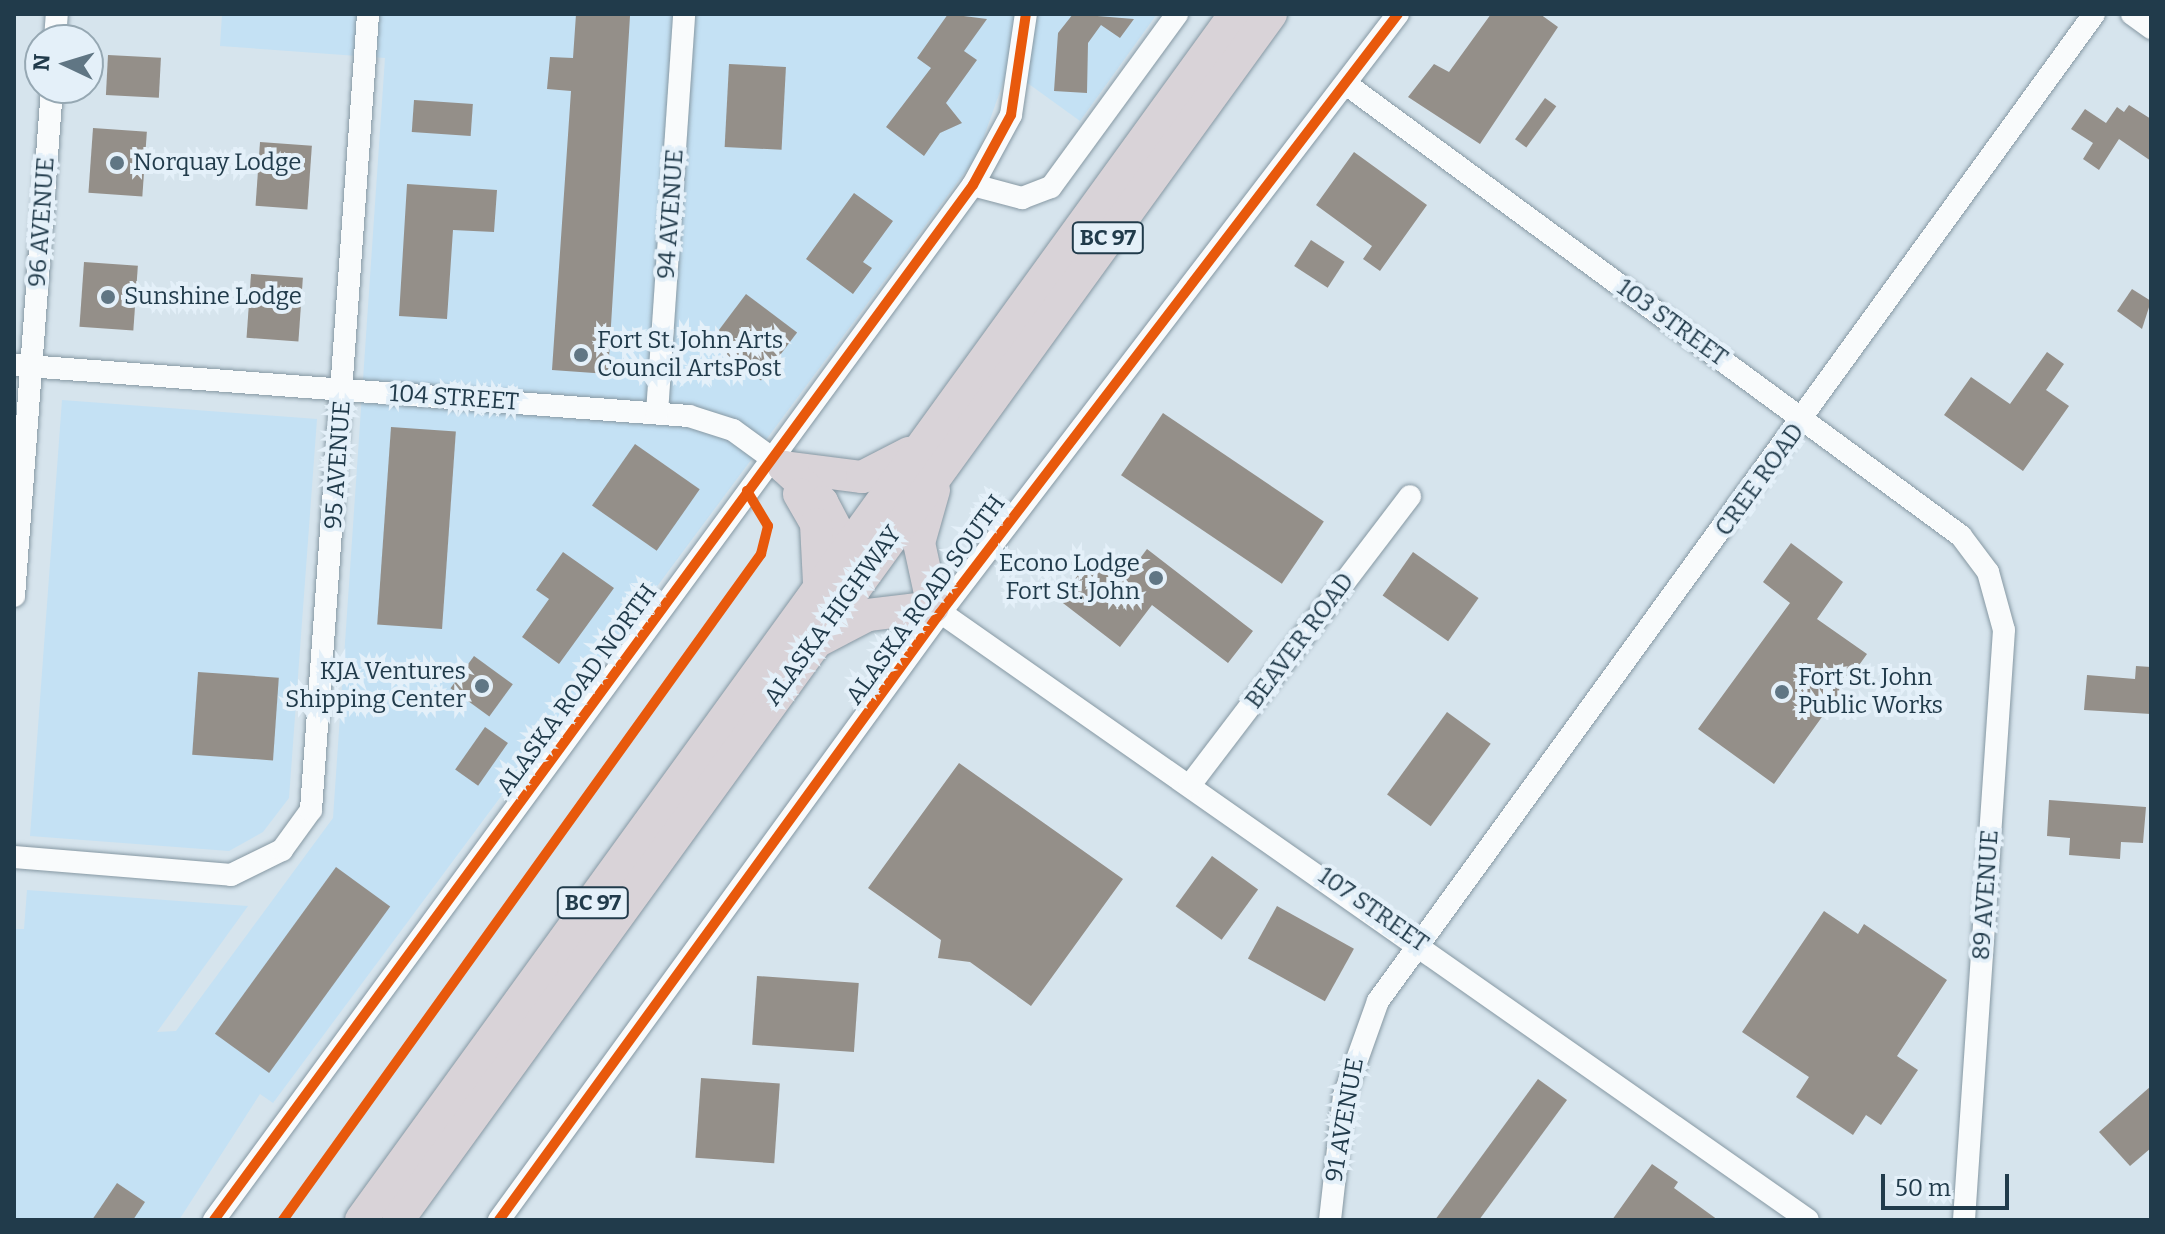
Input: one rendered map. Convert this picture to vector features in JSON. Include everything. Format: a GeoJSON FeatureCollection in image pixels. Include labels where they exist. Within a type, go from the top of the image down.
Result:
{"type":"FeatureCollection","features":[{"type":"Feature","properties":{"kind":"highway","name":"ALASKA HIGHWAY"},"geometry":{"type":"LineString","coordinates":[[398,1220],[889,537],[932,454],[1235,14]]}},
{"type":"Feature","properties":{"kind":"highway","name":"ALASKA HIGHWAY"},"geometry":{"type":"LineString","coordinates":[[361,1220],[848,542],[890,487],[932,454],[1271,14]]}},
{"type":"Feature","properties":{"kind":"highway"},"geometry":{"type":"LineString","coordinates":[[778,462],[862,477],[932,454],[919,543],[937,610]]}},
{"type":"Feature","properties":{"kind":"highway"},"geometry":{"type":"LineString","coordinates":[[778,462],[822,502],[848,542],[857,581]]}},
{"type":"Feature","properties":{"kind":"highway"},"geometry":{"type":"LineString","coordinates":[[778,462],[816,524],[819,583]]}},
{"type":"Feature","properties":{"kind":"highway"},"geometry":{"type":"LineString","coordinates":[[890,487],[889,537],[937,610]]}},
{"type":"Feature","properties":{"kind":"highway"},"geometry":{"type":"LineString","coordinates":[[809,648],[868,615],[937,610]]}},
{"type":"Feature","properties":{"kind":"street","name":"95 AVENUE"},"geometry":{"type":"LineString","coordinates":[[14,857],[231,875],[282,850],[311,810],[344,390],[368,14]]}},
{"type":"Feature","properties":{"kind":"street","name":"94 AVENUE"},"geometry":{"type":"LineString","coordinates":[[657,413],[684,14]]}},
{"type":"Feature","properties":{"kind":"street","name":"ALASKA ROAD NORTH"},"geometry":{"type":"LineString","coordinates":[[214,1220],[778,462],[973,185],[1011,115],[1026,14]]}},
{"type":"Feature","properties":{"kind":"street"},"geometry":{"type":"LineString","coordinates":[[973,185],[1022,198],[1051,187],[1177,14]]}},
{"type":"Feature","properties":{"kind":"street","name":"ALASKA ROAD SOUTH"},"geometry":{"type":"LineString","coordinates":[[499,1220],[937,610],[1398,14]]}},
{"type":"Feature","properties":{"kind":"street","name":"CREE ROAD"},"geometry":{"type":"LineString","coordinates":[[1419,942],[1804,420],[2094,14]]}},
{"type":"Feature","properties":{"kind":"street"},"geometry":{"type":"LineString","coordinates":[[2132,14],[2151,28]]}},
{"type":"Feature","properties":{"kind":"street","name":"103 STREET"},"geometry":{"type":"LineString","coordinates":[[1346,84],[1961,536],[1988,572]]}},
{"type":"Feature","properties":{"kind":"street","name":"96 AVENUE"},"geometry":{"type":"LineString","coordinates":[[14,596],[22,365],[50,104]]}},
{"type":"Feature","properties":{"kind":"street","name":"104 STREET"},"geometry":{"type":"LineString","coordinates":[[22,365],[657,413],[716,422],[778,462]]}},
{"type":"Feature","properties":{"kind":"street","name":"BEAVER ROAD"},"geometry":{"type":"LineString","coordinates":[[1190,785],[1410,496]]}},
{"type":"Feature","properties":{"kind":"street","name":"89 AVENUE"},"geometry":{"type":"LineString","coordinates":[[1964,1220],[2004,630],[1988,572]]}},
{"type":"Feature","properties":{"kind":"street","name":"107 STREET"},"geometry":{"type":"LineString","coordinates":[[937,610],[1419,942],[1808,1220]]}},
{"type":"Feature","properties":{"kind":"street","name":"91 AVENUE"},"geometry":{"type":"LineString","coordinates":[[1330,1220],[1335,1149],[1359,1046],[1378,1001],[1419,942]]}},
{"type":"Feature","properties":{"kind":"shaded area"},"geometry":{"type":"Polygon","coordinates":[[[222,14],[1157,14],[1080,121],[1008,69],[977,156],[273,1103],[260,1094],[179,1220],[14,1220],[14,929],[24,929],[27,890],[248,906],[157,1032],[176,1031],[333,818],[385,58],[220,46],[222,14]]]}},
{"type":"Feature","properties":{"kind":"shaded area"},"geometry":{"type":"Polygon","coordinates":[[[62,400],[317,419],[289,798],[263,832],[229,851],[30,836],[62,400]]]}},
{"type":"Feature","properties":{"kind":"building"},"geometry":{"type":"Polygon","coordinates":[[[576,14],[630,16],[608,374],[552,370],[571,91],[547,89],[550,57],[573,58],[576,14]]]}},
{"type":"Feature","properties":{"kind":"building"},"geometry":{"type":"Polygon","coordinates":[[[948,14],[987,19],[964,51],[977,60],[946,103],[962,123],[940,133],[924,156],[886,127],[931,68],[917,58],[948,14]]]}},
{"type":"Feature","properties":{"kind":"building"},"geometry":{"type":"Polygon","coordinates":[[[1073,14],[1134,19],[1120,38],[1101,25],[1088,43],[1087,93],[1054,91],[1058,33],[1073,14]]]}},
{"type":"Feature","properties":{"kind":"building"},"geometry":{"type":"Polygon","coordinates":[[[1491,14],[1540,14],[1558,27],[1480,144],[1408,97],[1434,64],[1449,72],[1491,14]]]}},
{"type":"Feature","properties":{"kind":"building"},"geometry":{"type":"Polygon","coordinates":[[[108,55],[161,58],[159,98],[106,95],[108,55]]]}},
{"type":"Feature","properties":{"kind":"building"},"geometry":{"type":"Polygon","coordinates":[[[729,64],[786,67],[782,150],[725,147],[729,64]]]}},
{"type":"Feature","properties":{"kind":"building"},"geometry":{"type":"Polygon","coordinates":[[[1545,98],[1556,106],[1526,147],[1515,139],[1545,98]]]}},
{"type":"Feature","properties":{"kind":"building"},"geometry":{"type":"Polygon","coordinates":[[[414,100],[473,104],[471,136],[412,132],[414,100]]]}},
{"type":"Feature","properties":{"kind":"building"},"geometry":{"type":"Polygon","coordinates":[[[2129,105],[2151,119],[2151,161],[2119,139],[2099,170],[2083,159],[2093,143],[2071,129],[2085,109],[2106,123],[2117,107],[2124,112],[2129,105]]]}},
{"type":"Feature","properties":{"kind":"building","name":"Norquay Lodge"},"geometry":{"type":"Polygon","coordinates":[[[93,128],[147,132],[142,197],[88,193],[93,128]]]}},
{"type":"Feature","properties":{"kind":"building"},"geometry":{"type":"Polygon","coordinates":[[[260,142],[312,146],[307,209],[256,206],[260,142]]]}},
{"type":"Feature","properties":{"kind":"building"},"geometry":{"type":"Polygon","coordinates":[[[1354,152],[1427,205],[1380,271],[1363,259],[1372,246],[1316,205],[1354,152]]]}},
{"type":"Feature","properties":{"kind":"building"},"geometry":{"type":"Polygon","coordinates":[[[407,184],[497,190],[494,232],[453,230],[447,319],[399,316],[407,184]]]}},
{"type":"Feature","properties":{"kind":"building"},"geometry":{"type":"Polygon","coordinates":[[[854,193],[893,221],[863,262],[872,268],[853,294],[806,259],[854,193]]]}},
{"type":"Feature","properties":{"kind":"building"},"geometry":{"type":"Polygon","coordinates":[[[1311,240],[1345,262],[1328,288],[1294,266],[1311,240]]]}},
{"type":"Feature","properties":{"kind":"building","name":"Sunshine Lodge"},"geometry":{"type":"Polygon","coordinates":[[[84,262],[138,266],[133,331],[79,327],[84,262]]]}},
{"type":"Feature","properties":{"kind":"building"},"geometry":{"type":"Polygon","coordinates":[[[251,274],[303,278],[298,341],[247,338],[251,274]]]}},
{"type":"Feature","properties":{"kind":"building"},"geometry":{"type":"Polygon","coordinates":[[[2132,289],[2151,301],[2142,329],[2117,311],[2132,289]]]}},
{"type":"Feature","properties":{"kind":"building"},"geometry":{"type":"Polygon","coordinates":[[[746,294],[797,333],[761,380],[710,342],[746,294]]]}},
{"type":"Feature","properties":{"kind":"building"},"geometry":{"type":"Polygon","coordinates":[[[2047,352],[2064,364],[2046,390],[2069,406],[2023,471],[1944,415],[1971,377],[2010,404],[2047,352]]]}},
{"type":"Feature","properties":{"kind":"building"},"geometry":{"type":"Polygon","coordinates":[[[1163,413],[1324,521],[1282,584],[1121,475],[1163,413]]]}},
{"type":"Feature","properties":{"kind":"building"},"geometry":{"type":"Polygon","coordinates":[[[391,427],[456,432],[442,629],[377,625],[391,427]]]}},
{"type":"Feature","properties":{"kind":"building"},"geometry":{"type":"Polygon","coordinates":[[[635,444],[700,489],[657,551],[592,505],[635,444]]]}},
{"type":"Feature","properties":{"kind":"building","name":"Fort St. John Public Works"},"geometry":{"type":"Polygon","coordinates":[[[1791,543],[1843,582],[1817,619],[1867,654],[1774,784],[1698,729],[1790,603],[1763,582],[1791,543]]]}},
{"type":"Feature","properties":{"kind":"building"},"geometry":{"type":"Polygon","coordinates":[[[1147,549],[1253,631],[1228,663],[1152,605],[1120,647],[1059,600],[1089,561],[1120,585],[1147,549]]]}},
{"type":"Feature","properties":{"kind":"building"},"geometry":{"type":"Polygon","coordinates":[[[563,552],[614,588],[559,664],[522,637],[549,599],[536,590],[563,552]]]}},
{"type":"Feature","properties":{"kind":"building"},"geometry":{"type":"Polygon","coordinates":[[[1413,552],[1479,598],[1448,641],[1383,595],[1413,552]]]}},
{"type":"Feature","properties":{"kind":"building","name":"KJA Ventures Shipping Center"},"geometry":{"type":"Polygon","coordinates":[[[474,656],[513,684],[489,717],[450,688],[474,656]]]}},
{"type":"Feature","properties":{"kind":"building"},"geometry":{"type":"Polygon","coordinates":[[[2136,666],[2151,667],[2151,714],[2084,710],[2087,675],[2135,679],[2136,666]]]}},
{"type":"Feature","properties":{"kind":"building"},"geometry":{"type":"Polygon","coordinates":[[[198,672],[279,678],[273,760],[192,755],[198,672]]]}},
{"type":"Feature","properties":{"kind":"building"},"geometry":{"type":"Polygon","coordinates":[[[1447,712],[1491,744],[1431,826],[1387,795],[1447,712]]]}},
{"type":"Feature","properties":{"kind":"building"},"geometry":{"type":"Polygon","coordinates":[[[485,727],[508,743],[478,786],[455,770],[485,727]]]}},
{"type":"Feature","properties":{"kind":"building"},"geometry":{"type":"Polygon","coordinates":[[[959,763],[1123,879],[1031,1006],[970,962],[938,958],[941,940],[868,888],[959,763]]]}},
{"type":"Feature","properties":{"kind":"building"},"geometry":{"type":"Polygon","coordinates":[[[2049,800],[2146,807],[2143,843],[2121,842],[2120,859],[2069,855],[2070,838],[2047,836],[2049,800]]]}},
{"type":"Feature","properties":{"kind":"building"},"geometry":{"type":"Polygon","coordinates":[[[1212,856],[1258,890],[1222,940],[1176,906],[1212,856]]]}},
{"type":"Feature","properties":{"kind":"building"},"geometry":{"type":"Polygon","coordinates":[[[336,867],[390,906],[269,1073],[215,1034],[336,867]]]}},
{"type":"Feature","properties":{"kind":"building"},"geometry":{"type":"Polygon","coordinates":[[[1277,906],[1354,949],[1325,1001],[1248,958],[1277,906]]]}},
{"type":"Feature","properties":{"kind":"building"},"geometry":{"type":"Polygon","coordinates":[[[1824,911],[1858,934],[1864,924],[1947,980],[1897,1056],[1918,1070],[1881,1125],[1866,1115],[1853,1135],[1796,1097],[1809,1077],[1742,1032],[1824,911]]]}},
{"type":"Feature","properties":{"kind":"building"},"geometry":{"type":"Polygon","coordinates":[[[757,976],[859,983],[854,1052],[752,1045],[757,976]]]}},
{"type":"Feature","properties":{"kind":"building"},"geometry":{"type":"Polygon","coordinates":[[[701,1078],[780,1084],[774,1163],[695,1158],[701,1078]]]}},
{"type":"Feature","properties":{"kind":"building"},"geometry":{"type":"Polygon","coordinates":[[[1538,1079],[1567,1100],[1479,1220],[1435,1220],[1538,1079]]]}},
{"type":"Feature","properties":{"kind":"building"},"geometry":{"type":"Polygon","coordinates":[[[2151,1086],[2151,1148],[2130,1166],[2099,1132],[2151,1086]]]}},
{"type":"Feature","properties":{"kind":"building"},"geometry":{"type":"Polygon","coordinates":[[[1652,1164],[1678,1182],[1674,1188],[1718,1220],[1612,1220],[1652,1164]]]}},
{"type":"Feature","properties":{"kind":"building"},"geometry":{"type":"Polygon","coordinates":[[[117,1183],[145,1202],[133,1220],[92,1220],[117,1183]]]}},
{"type":"Feature","properties":{"kind":"cycle path"},"geometry":{"type":"LineString","coordinates":[[214,1220],[973,185],[1011,115],[1026,14]]}},
{"type":"Feature","properties":{"kind":"cycle path"},"geometry":{"type":"LineString","coordinates":[[499,1220],[940,613],[1398,14]]}},
{"type":"Feature","properties":{"kind":"cycle path"},"geometry":{"type":"LineString","coordinates":[[283,1220],[761,554],[768,526],[747,491]]}},
{"type":"Feature","properties":{"kind":"place","name":"Norquay Lodge"},"geometry":{"type":"Point","coordinates":[117,163]}},
{"type":"Feature","properties":{"kind":"place","name":"Sunshine Lodge"},"geometry":{"type":"Point","coordinates":[108,297]}},
{"type":"Feature","properties":{"kind":"place","name":"Fort St. John Arts Council ArtsPost"},"geometry":{"type":"Point","coordinates":[581,355]}},
{"type":"Feature","properties":{"kind":"place","name":"Econo Lodge Fort St. John"},"geometry":{"type":"Point","coordinates":[1156,578]}},
{"type":"Feature","properties":{"kind":"place","name":"KJA Ventures Shipping Center"},"geometry":{"type":"Point","coordinates":[482,686]}},
{"type":"Feature","properties":{"kind":"place","name":"Fort St. John Public Works"},"geometry":{"type":"Point","coordinates":[1782,692]}}]}
